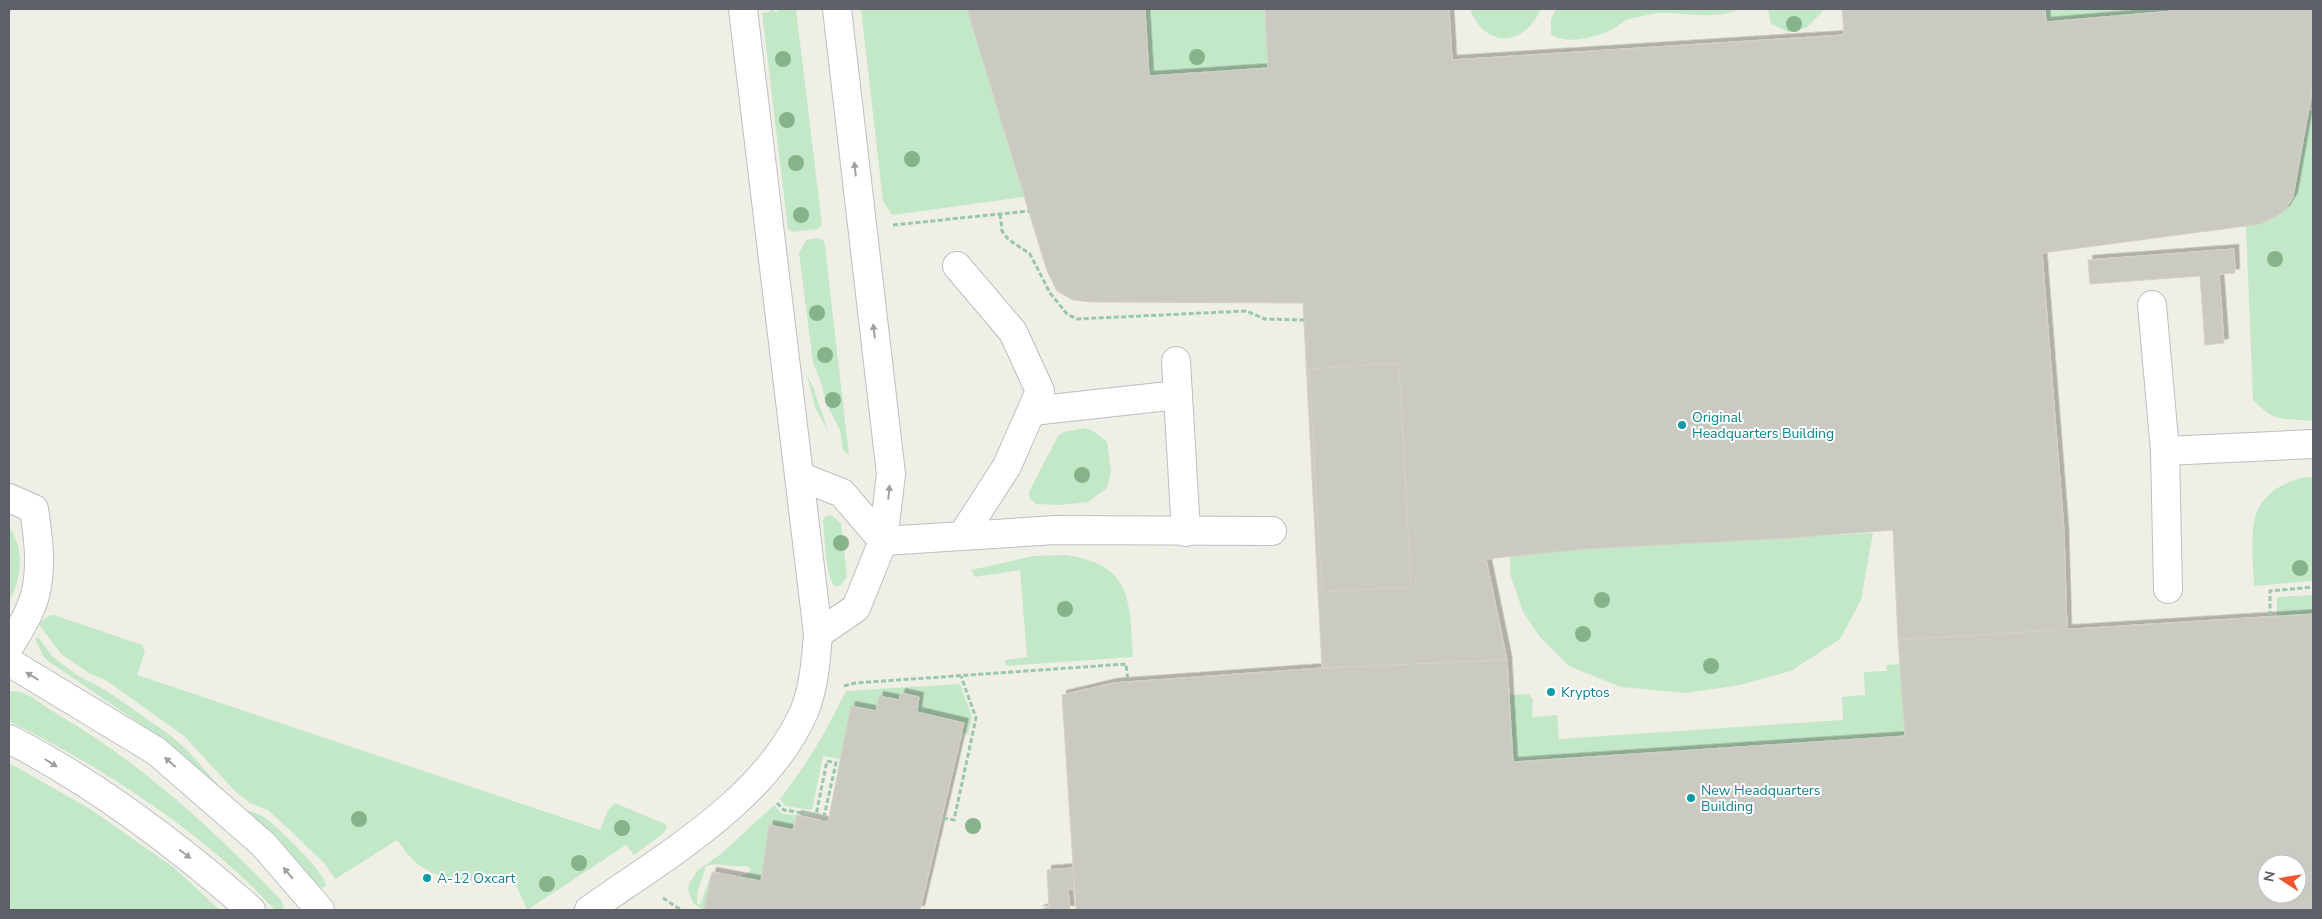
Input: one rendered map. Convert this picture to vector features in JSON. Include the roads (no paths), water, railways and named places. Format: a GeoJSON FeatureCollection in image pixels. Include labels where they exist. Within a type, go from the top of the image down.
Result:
{"type":"FeatureCollection","features":[{"type":"Feature","properties":{"kind":"lane"},"geometry":{"type":"LineString","coordinates":[[589,910],[714,822],[745,794],[777,757],[804,711],[815,670],[818,634],[743,9]]}},
{"type":"Feature","properties":{"kind":"lane"},"geometry":{"type":"LineString","coordinates":[[818,634],[856,608],[884,541],[891,474],[837,9]]}},
{"type":"Feature","properties":{"kind":"lane"},"geometry":{"type":"LineString","coordinates":[[957,266],[1013,332],[1040,391],[1007,466],[962,536]]}},
{"type":"Feature","properties":{"kind":"lane"},"geometry":{"type":"LineString","coordinates":[[2152,305],[2165,452],[2168,588]]}},
{"type":"Feature","properties":{"kind":"lane"},"geometry":{"type":"LineString","coordinates":[[1176,360],[1186,532]]}},
{"type":"Feature","properties":{"kind":"lane"},"geometry":{"type":"LineString","coordinates":[[1032,411],[1178,395]]}},
{"type":"Feature","properties":{"kind":"lane"},"geometry":{"type":"LineString","coordinates":[[2165,452],[2313,444]]}},
{"type":"Feature","properties":{"kind":"lane"},"geometry":{"type":"LineString","coordinates":[[799,476],[842,493],[884,541]]}},
{"type":"Feature","properties":{"kind":"lane"},"geometry":{"type":"LineString","coordinates":[[9,498],[34,509],[39,540],[36,591],[23,623],[9,647]]}},
{"type":"Feature","properties":{"kind":"lane"},"geometry":{"type":"LineString","coordinates":[[884,541],[1056,530],[1272,531]]}},
{"type":"Feature","properties":{"kind":"lane"},"geometry":{"type":"LineString","coordinates":[[9,662],[156,751],[263,844],[320,910]]}},
{"type":"Feature","properties":{"kind":"lane"},"geometry":{"type":"LineString","coordinates":[[9,739],[115,802],[200,865],[251,910]]}},
{"type":"Feature","properties":{"kind":"place","name":"Original Headquarters Building"},"geometry":{"type":"Point","coordinates":[1682,425]}},
{"type":"Feature","properties":{"kind":"place","name":"Kryptos"},"geometry":{"type":"Point","coordinates":[1551,692]}},
{"type":"Feature","properties":{"kind":"place","name":"New Headquarters Building"},"geometry":{"type":"Point","coordinates":[1691,798]}},
{"type":"Feature","properties":{"kind":"place","name":"A-12 Oxcart"},"geometry":{"type":"Point","coordinates":[427,878]}}]}
